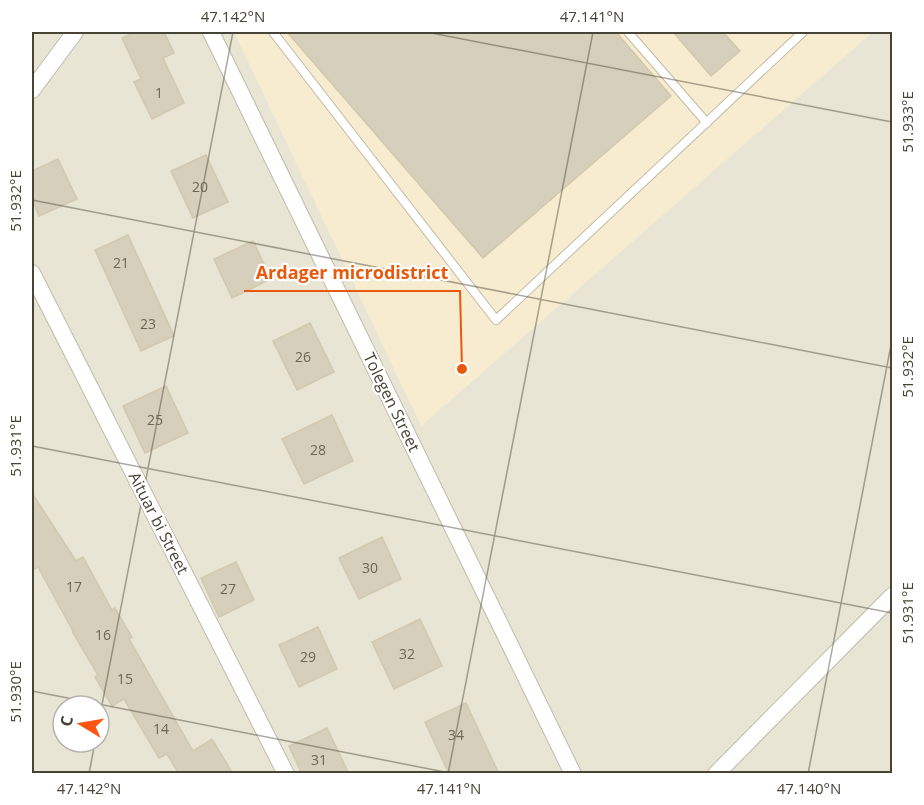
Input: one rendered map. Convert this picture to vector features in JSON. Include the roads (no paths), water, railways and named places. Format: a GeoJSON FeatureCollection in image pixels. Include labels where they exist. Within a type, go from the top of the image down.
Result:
{"type":"FeatureCollection","features":[{"type":"Feature","properties":{"kind":"street"},"geometry":{"type":"LineString","coordinates":[[32,90],[75,32]]}},
{"type":"Feature","properties":{"kind":"street","name":"Tolegen Street"},"geometry":{"type":"LineString","coordinates":[[211,32],[573,774]]}},
{"type":"Feature","properties":{"kind":"street","name":"Aituar bi Street"},"geometry":{"type":"LineString","coordinates":[[32,273],[286,774]]}},
{"type":"Feature","properties":{"kind":"street"},"geometry":{"type":"LineString","coordinates":[[716,774],[892,597]]}},
{"type":"Feature","properties":{"kind":"lane"},"geometry":{"type":"LineString","coordinates":[[273,32],[496,320],[803,32]]}},
{"type":"Feature","properties":{"kind":"lane"},"geometry":{"type":"LineString","coordinates":[[628,32],[707,123]]}},
{"type":"Feature","properties":{"kind":"place","name":"Ardager microdistrict"},"geometry":{"type":"Point","coordinates":[462,369]}}]}
